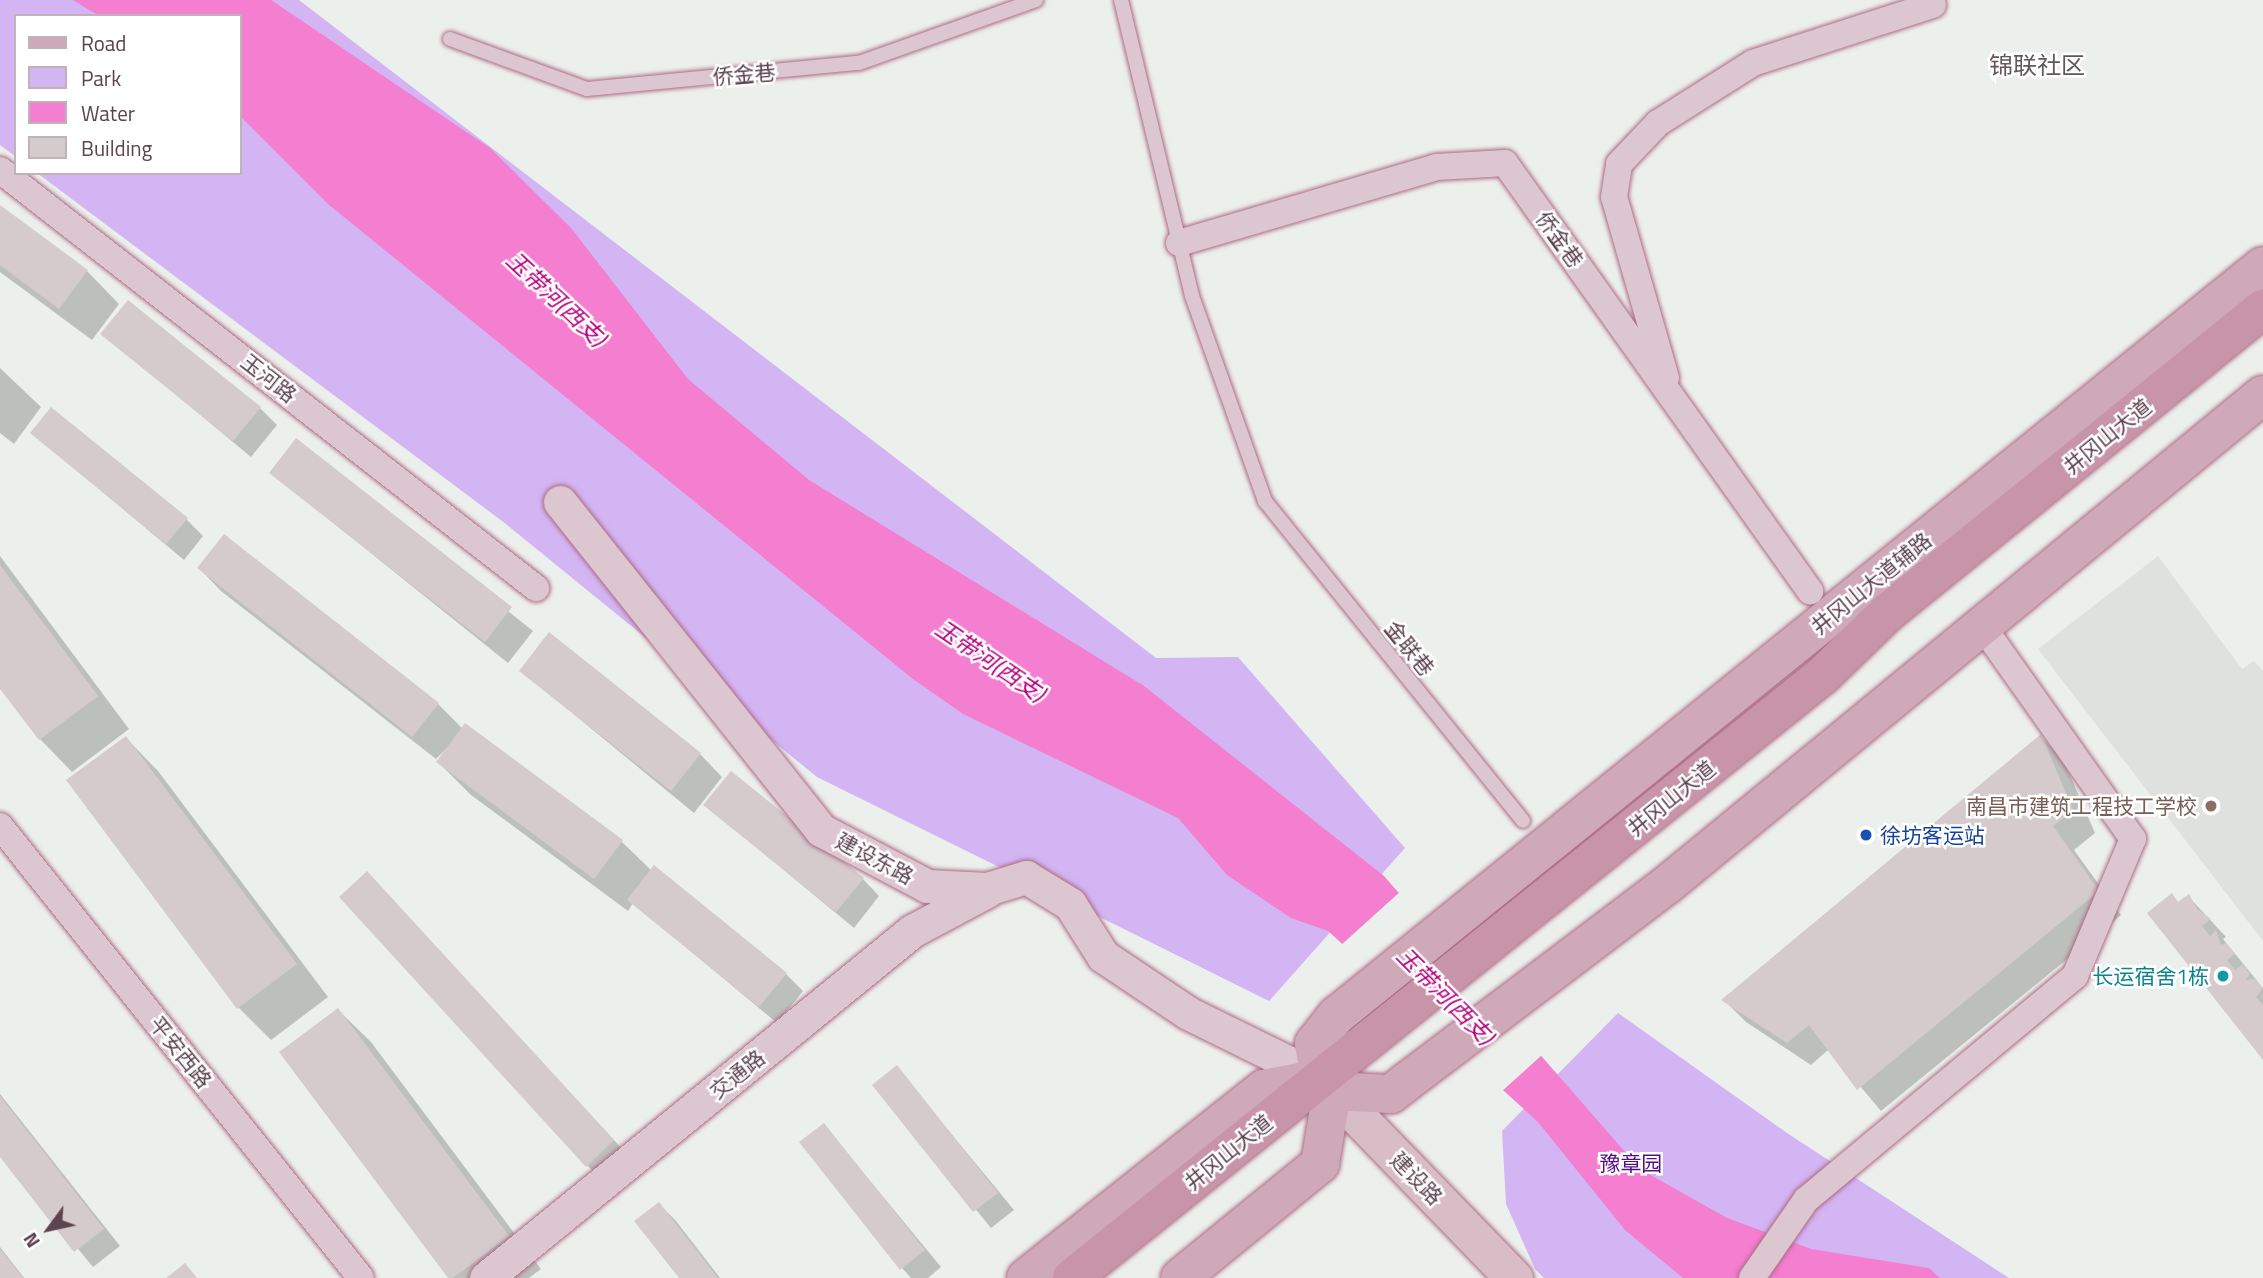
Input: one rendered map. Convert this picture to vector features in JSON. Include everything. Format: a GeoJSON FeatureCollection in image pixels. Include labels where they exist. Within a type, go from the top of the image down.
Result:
{"type":"FeatureCollection","features":[{"type":"Feature","properties":{"kind":"highway","name":"井冈山大道"},"geometry":{"type":"LineString","coordinates":[[1491,957],[1823,676],[1887,613],[2263,309]]}},
{"type":"Feature","properties":{"kind":"highway","name":"井冈山大道"},"geometry":{"type":"LineString","coordinates":[[1072,1278],[1398,1031],[1905,634],[1966,573],[2263,334]]}},
{"type":"Feature","properties":{"kind":"highway","name":"井冈山大道"},"geometry":{"type":"LineString","coordinates":[[1104,1278],[1326,1084]]}},
{"type":"Feature","properties":{"kind":"main road","name":"井冈山大道辅路"},"geometry":{"type":"LineString","coordinates":[[1180,1278],[1320,1164],[1326,1084],[1314,1044],[1336,1016],[2263,266]]}},
{"type":"Feature","properties":{"kind":"main road"},"geometry":{"type":"LineString","coordinates":[[1026,1278],[1265,1088],[1326,1084],[1391,1094],[1668,884],[2263,395]]}},
{"type":"Feature","properties":{"kind":"main road","name":"建设路"},"geometry":{"type":"LineString","coordinates":[[1326,1084],[1514,1278]]}},
{"type":"Feature","properties":{"kind":"street"},"geometry":{"type":"LineString","coordinates":[[1672,396],[1614,197],[1619,164],[1658,123],[1753,63],[1933,5]]}},
{"type":"Feature","properties":{"kind":"street","name":"侨金巷"},"geometry":{"type":"LineString","coordinates":[[1179,243],[1437,167],[1505,163],[1810,591]]}},
{"type":"Feature","properties":{"kind":"street","name":"玉河路"},"geometry":{"type":"LineString","coordinates":[[0,170],[536,588]]}},
{"type":"Feature","properties":{"kind":"street","name":"建设东路"},"geometry":{"type":"LineString","coordinates":[[559,502],[821,830],[927,886],[987,889],[1026,877],[1070,904],[1103,956],[1188,1013],[1326,1084]]}},
{"type":"Feature","properties":{"kind":"street"},"geometry":{"type":"LineString","coordinates":[[1752,1278],[1798,1211],[2075,976],[2133,839],[1983,627]]}},
{"type":"Feature","properties":{"kind":"street","name":"平安西路"},"geometry":{"type":"LineString","coordinates":[[0,826],[361,1278]]}},
{"type":"Feature","properties":{"kind":"street","name":"交通路"},"geometry":{"type":"LineString","coordinates":[[486,1278],[912,931],[946,910],[999,886]]}},
{"type":"Feature","properties":{"kind":"lane","name":"侨金巷"},"geometry":{"type":"LineString","coordinates":[[450,39],[587,89],[859,63],[1036,0]]}},
{"type":"Feature","properties":{"kind":"lane"},"geometry":{"type":"LineString","coordinates":[[1121,0],[1179,243]]}},
{"type":"Feature","properties":{"kind":"lane","name":"金联巷"},"geometry":{"type":"LineString","coordinates":[[1179,243],[1192,296],[1265,501],[1523,821]]}},
{"type":"Feature","properties":{"kind":"shaded area","name":"南昌市建筑工程技工学校"},"geometry":{"type":"Polygon","coordinates":[[[2158,556],[2242,669],[2254,661],[2263,671],[2263,941],[2038,649],[2158,556]]]}},
{"type":"Feature","properties":{"kind":"green space"},"geometry":{"type":"Polygon","coordinates":[[[0,0],[299,0],[1156,658],[1238,657],[1405,848],[1269,1001],[817,777],[506,524],[40,175],[242,175],[242,14],[14,14],[14,156],[0,145],[0,0]]]}},
{"type":"Feature","properties":{"kind":"green space","name":"豫章园"},"geometry":{"type":"Polygon","coordinates":[[[1618,1013],[1787,1133],[2009,1278],[1544,1278],[1535,1269],[1506,1204],[1502,1131],[1618,1013]]]}},
{"type":"Feature","properties":{"kind":"water","name":"玉带河(西支)"},"geometry":{"type":"Polygon","coordinates":[[[73,0],[271,0],[490,148],[571,228],[688,379],[809,480],[1144,686],[1384,876],[1640,1169],[1727,1218],[1811,1249],[1929,1268],[1940,1278],[1683,1278],[1625,1230],[1538,1122],[1328,931],[1291,918],[1227,875],[1178,818],[963,714],[913,679],[328,204],[242,118],[242,14],[96,14],[73,0]]]}},
{"type":"Feature","properties":{"kind":"pier"},"geometry":{"type":"Polygon","coordinates":[[[1401,891],[1543,1054],[1501,1092],[1340,946],[1401,891]]]}},
{"type":"Feature","properties":{"kind":"building"},"geometry":{"type":"Polygon","coordinates":[[[0,205],[88,270],[59,309],[0,265],[0,205]]]}},
{"type":"Feature","properties":{"kind":"building"},"geometry":{"type":"Polygon","coordinates":[[[128,300],[261,407],[233,441],[100,334],[128,300]]]}},
{"type":"Feature","properties":{"kind":"building"},"geometry":{"type":"Polygon","coordinates":[[[51,407],[188,518],[166,544],[30,433],[51,407]]]}},
{"type":"Feature","properties":{"kind":"building"},"geometry":{"type":"Polygon","coordinates":[[[296,438],[512,607],[485,642],[269,473],[296,438]]]}},
{"type":"Feature","properties":{"kind":"building"},"geometry":{"type":"Polygon","coordinates":[[[224,534],[439,703],[412,737],[197,568],[224,534]]]}},
{"type":"Feature","properties":{"kind":"building"},"geometry":{"type":"Polygon","coordinates":[[[0,565],[98,696],[39,740],[0,689],[0,565]]]}},
{"type":"Feature","properties":{"kind":"building"},"geometry":{"type":"Polygon","coordinates":[[[549,632],[701,753],[671,791],[519,671],[549,632]]]}},
{"type":"Feature","properties":{"kind":"building"},"geometry":{"type":"Polygon","coordinates":[[[465,723],[623,840],[594,879],[436,762],[465,723]]]}},
{"type":"Feature","properties":{"kind":"building"},"geometry":{"type":"Polygon","coordinates":[[[2041,734],[2073,810],[2053,826],[2099,891],[1857,1090],[1809,1025],[1787,1043],[1721,1000],[2041,734]]]}},
{"type":"Feature","properties":{"kind":"building"},"geometry":{"type":"Polygon","coordinates":[[[126,736],[297,964],[237,1009],[66,780],[126,736]]]}},
{"type":"Feature","properties":{"kind":"building"},"geometry":{"type":"Polygon","coordinates":[[[731,771],[864,878],[836,912],[703,805],[731,771]]]}},
{"type":"Feature","properties":{"kind":"building"},"geometry":{"type":"Polygon","coordinates":[[[654,865],[787,973],[759,1007],[627,900],[654,865]]]}},
{"type":"Feature","properties":{"kind":"building"},"geometry":{"type":"Polygon","coordinates":[[[367,871],[614,1140],[586,1167],[339,897],[367,871]]]}},
{"type":"Feature","properties":{"kind":"building","name":"长运宿舍1栋"},"geometry":{"type":"Polygon","coordinates":[[[2172,893],[2178,902],[2189,894],[2197,909],[2211,919],[2202,926],[2210,936],[2216,930],[2221,945],[2226,943],[2235,954],[2227,960],[2235,970],[2243,964],[2250,974],[2246,980],[2255,979],[2263,988],[2256,997],[2263,1005],[2263,1060],[2147,913],[2172,893]]]}},
{"type":"Feature","properties":{"kind":"building"},"geometry":{"type":"Polygon","coordinates":[[[338,1008],[509,1236],[453,1278],[448,1278],[279,1052],[338,1008]]]}},
{"type":"Feature","properties":{"kind":"building"},"geometry":{"type":"Polygon","coordinates":[[[897,1065],[998,1193],[973,1212],[872,1085],[897,1065]]]}},
{"type":"Feature","properties":{"kind":"building"},"geometry":{"type":"Polygon","coordinates":[[[0,1096],[104,1229],[74,1252],[0,1157],[0,1096]]]}},
{"type":"Feature","properties":{"kind":"building"},"geometry":{"type":"Polygon","coordinates":[[[824,1123],[925,1250],[900,1270],[799,1142],[824,1123]]]}},
{"type":"Feature","properties":{"kind":"building"},"geometry":{"type":"Polygon","coordinates":[[[659,1202],[718,1278],[679,1278],[634,1221],[659,1202]]]}},
{"type":"Feature","properties":{"kind":"building"},"geometry":{"type":"Polygon","coordinates":[[[0,1249],[23,1278],[0,1278],[0,1249]]]}},
{"type":"Feature","properties":{"kind":"building"},"geometry":{"type":"Polygon","coordinates":[[[185,1263],[197,1278],[166,1278],[185,1263]]]}},
{"type":"Feature","properties":{"kind":"place","name":"南昌市建筑工程技工学校"},"geometry":{"type":"Point","coordinates":[2211,806]}},
{"type":"Feature","properties":{"kind":"place","name":"徐坊客运站"},"geometry":{"type":"Point","coordinates":[1866,835]}},
{"type":"Feature","properties":{"kind":"place","name":"长运宿舍1栋"},"geometry":{"type":"Point","coordinates":[2223,976]}},
{"type":"Feature","properties":{"kind":"district","name":"锦联社区"},"geometry":{"type":"Point","coordinates":[2037,66]}}]}
